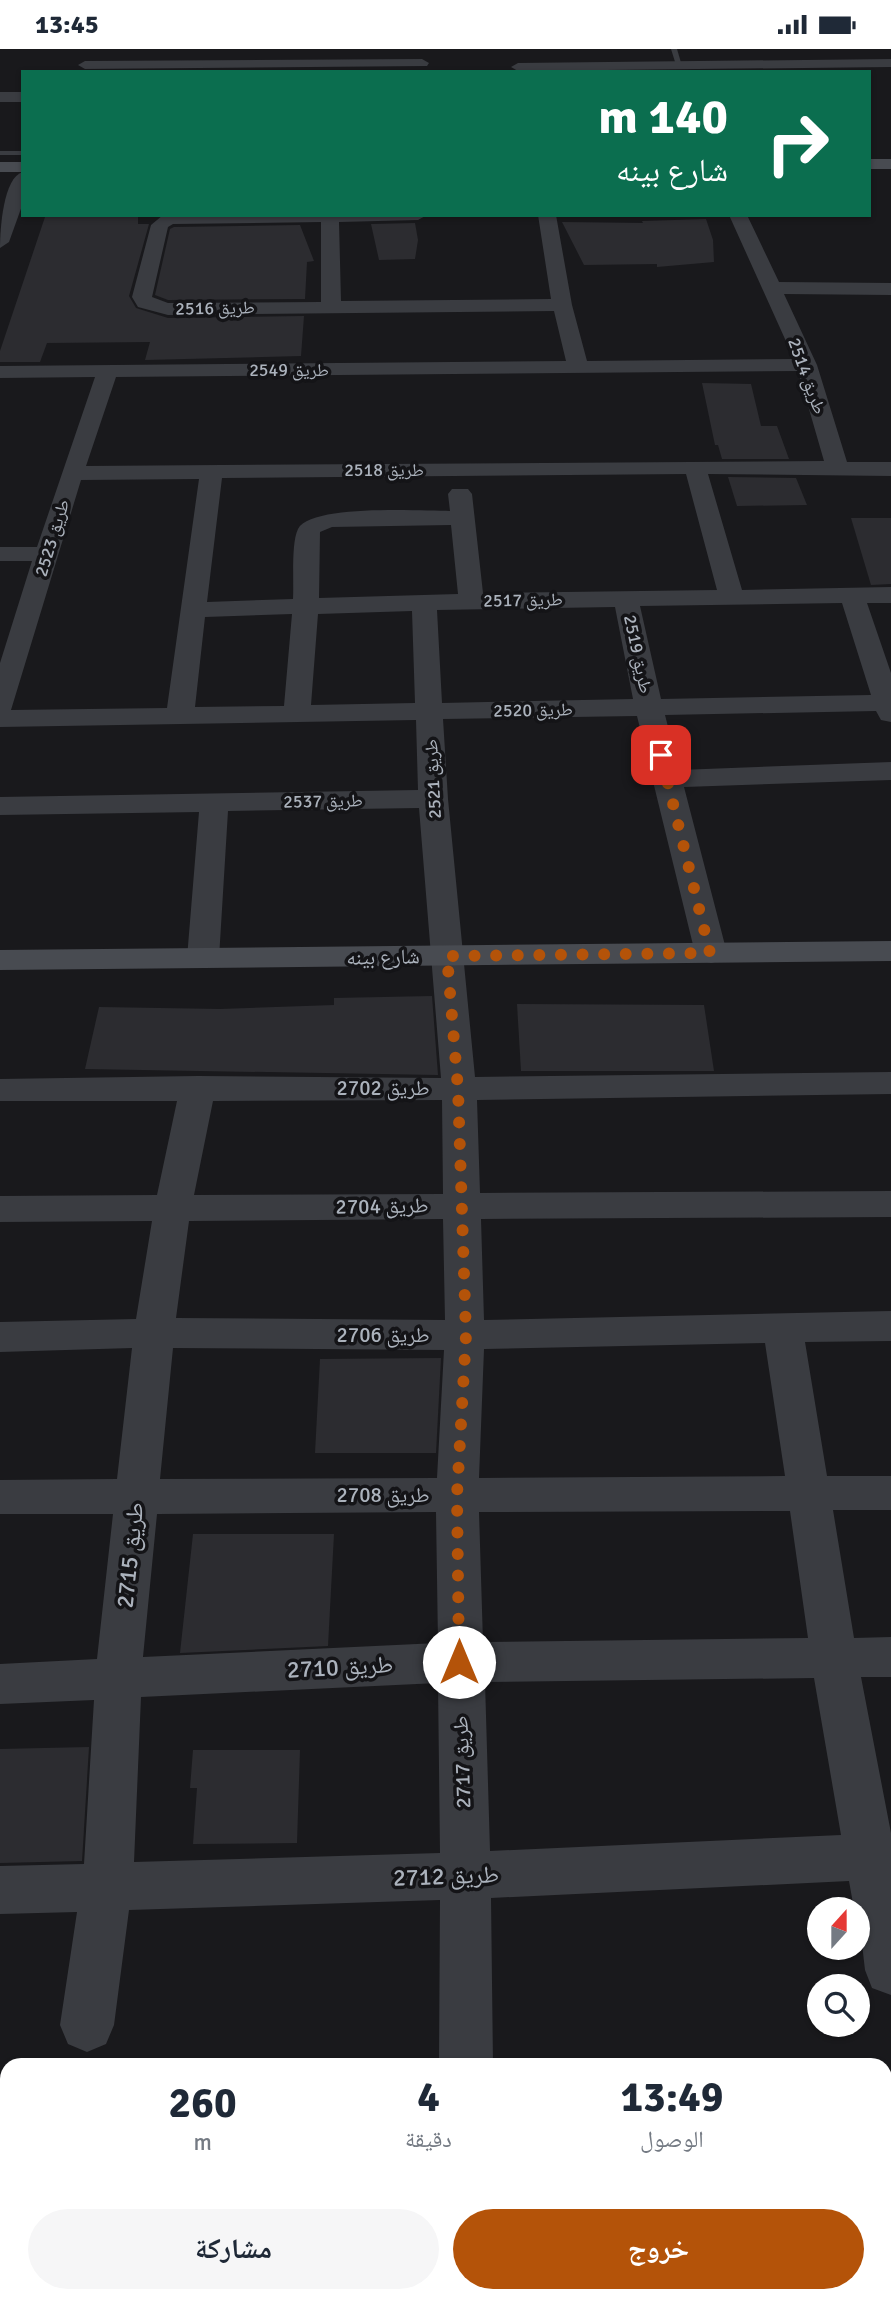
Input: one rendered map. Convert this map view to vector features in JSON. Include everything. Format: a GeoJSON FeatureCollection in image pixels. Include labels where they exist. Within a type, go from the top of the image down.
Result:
{"type":"FeatureCollection","features":[{"type":"Feature","properties":{"kind":"street"},"geometry":{"type":"LineString","coordinates":[[91,49],[84,69],[422,63]]}},
{"type":"Feature","properties":{"kind":"street"},"geometry":{"type":"LineString","coordinates":[[516,49],[518,69],[680,65],[742,68],[891,62]]}},
{"type":"Feature","properties":{"kind":"street"},"geometry":{"type":"LineString","coordinates":[[848,49],[869,63]]}},
{"type":"Feature","properties":{"kind":"street"},"geometry":{"type":"LineString","coordinates":[[0,97],[21,97]]}},
{"type":"Feature","properties":{"kind":"street"},"geometry":{"type":"LineString","coordinates":[[871,164],[891,163]]}},
{"type":"Feature","properties":{"kind":"street"},"geometry":{"type":"LineString","coordinates":[[0,167],[21,167]]}},
{"type":"Feature","properties":{"kind":"street"},"geometry":{"type":"LineString","coordinates":[[0,242],[6,213],[21,181]]}},
{"type":"Feature","properties":{"kind":"street","name":"طريق 2516"},"geometry":{"type":"LineString","coordinates":[[254,217],[179,218],[162,222],[142,297],[145,303],[168,309],[562,305]]}},
{"type":"Feature","properties":{"kind":"street"},"geometry":{"type":"LineString","coordinates":[[330,217],[331,307]]}},
{"type":"Feature","properties":{"kind":"street"},"geometry":{"type":"LineString","coordinates":[[547,217],[562,305],[578,367]]}},
{"type":"Feature","properties":{"kind":"street","name":"طريق 2514"},"geometry":{"type":"LineString","coordinates":[[739,217],[807,365],[837,467]]}},
{"type":"Feature","properties":{"kind":"street"},"geometry":{"type":"LineString","coordinates":[[771,288],[891,289]]}},
{"type":"Feature","properties":{"kind":"street","name":"طريق 2549"},"geometry":{"type":"LineString","coordinates":[[0,372],[807,365]]}},
{"type":"Feature","properties":{"kind":"street","name":"طريق 2523"},"geometry":{"type":"LineString","coordinates":[[0,706],[72,473],[108,371]]}},
{"type":"Feature","properties":{"kind":"street"},"geometry":{"type":"LineString","coordinates":[[695,467],[732,597]]}},
{"type":"Feature","properties":{"kind":"street","name":"طريق 2518"},"geometry":{"type":"LineString","coordinates":[[72,473],[695,467],[891,469]]}},
{"type":"Feature","properties":{"kind":"street"},"geometry":{"type":"LineString","coordinates":[[459,469],[461,518],[471,601]]}},
{"type":"Feature","properties":{"kind":"street"},"geometry":{"type":"LineString","coordinates":[[180,716],[211,471]]}},
{"type":"Feature","properties":{"kind":"street"},"geometry":{"type":"LineString","coordinates":[[297,714],[306,606],[308,532],[311,527],[329,520],[461,518]]}},
{"type":"Feature","properties":{"kind":"street"},"geometry":{"type":"LineString","coordinates":[[0,554],[47,554]]}},
{"type":"Feature","properties":{"kind":"street","name":"طريق 2517"},"geometry":{"type":"LineString","coordinates":[[194,610],[424,602],[891,595]]}},
{"type":"Feature","properties":{"kind":"street"},"geometry":{"type":"LineString","coordinates":[[852,596],[889,709]]}},
{"type":"Feature","properties":{"kind":"street","name":"طريق 2519"},"geometry":{"type":"LineString","coordinates":[[626,599],[649,708],[710,953]]}},
{"type":"Feature","properties":{"kind":"street","name":"طريق 2521"},"geometry":{"type":"LineString","coordinates":[[424,602],[433,799],[447,956]]}},
{"type":"Feature","properties":{"kind":"street","name":"طريق 2520"},"geometry":{"type":"LineString","coordinates":[[0,719],[649,708],[889,709]]}},
{"type":"Feature","properties":{"kind":"street"},"geometry":{"type":"LineString","coordinates":[[667,779],[891,771]]}},
{"type":"Feature","properties":{"kind":"street","name":"طريق 2537"},"geometry":{"type":"LineString","coordinates":[[0,806],[433,799]]}},
{"type":"Feature","properties":{"kind":"street"},"geometry":{"type":"LineString","coordinates":[[203,958],[214,803]]}},
{"type":"Feature","properties":{"kind":"street","name":"شارع بينه"},"geometry":{"type":"LineString","coordinates":[[0,960],[891,951]]}},
{"type":"Feature","properties":{"kind":"street","name":"طريق 2717"},"geometry":{"type":"LineString","coordinates":[[447,956],[458,1089],[466,1335],[457,1495],[466,1876],[466,2058]]}},
{"type":"Feature","properties":{"kind":"street","name":"طريق 2702"},"geometry":{"type":"LineString","coordinates":[[0,1090],[198,1087],[458,1089],[891,1083]]}},
{"type":"Feature","properties":{"kind":"street","name":"طريق 2715"},"geometry":{"type":"LineString","coordinates":[[87,2025],[107,1884],[115,1792],[118,1678],[154,1333],[172,1210],[198,1087]]}},
{"type":"Feature","properties":{"kind":"street","name":"طريق 2704"},"geometry":{"type":"LineString","coordinates":[[0,1209],[891,1205]]}},
{"type":"Feature","properties":{"kind":"street","name":"طريق 2706"},"geometry":{"type":"LineString","coordinates":[[0,1337],[154,1333],[466,1335],[891,1326]]}},
{"type":"Feature","properties":{"kind":"street"},"geometry":{"type":"LineString","coordinates":[[783,1328],[811,1494],[834,1658],[880,1856],[891,1970]]}},
{"type":"Feature","properties":{"kind":"street","name":"طريق 2708"},"geometry":{"type":"LineString","coordinates":[[0,1497],[891,1493]]}},
{"type":"Feature","properties":{"kind":"street","name":"طريق 2710"},"geometry":{"type":"LineString","coordinates":[[0,1684],[459,1662],[891,1657]]}},
{"type":"Feature","properties":{"kind":"street","name":"طريق 2712"},"geometry":{"type":"LineString","coordinates":[[0,1890],[107,1884],[466,1876],[880,1856]]}},
{"type":"Feature","properties":{"kind":"lane"},"geometry":{"type":"LineString","coordinates":[[674,49],[680,65]]}},
{"type":"Feature","properties":{"kind":"lane"},"geometry":{"type":"LineString","coordinates":[[0,153],[21,153]]}},
{"type":"Feature","properties":{"kind":"building"},"geometry":{"type":"Polygon","coordinates":[[[45,217],[138,217],[138,224],[149,224],[129,296],[136,308],[168,318],[304,316],[301,356],[145,360],[150,342],[47,343],[40,362],[0,362],[0,351],[45,217]]]}},
{"type":"Feature","properties":{"kind":"building"},"geometry":{"type":"Polygon","coordinates":[[[706,219],[713,240],[714,262],[657,267],[657,264],[584,265],[562,222],[643,223],[642,221],[706,219]]]}},
{"type":"Feature","properties":{"kind":"building"},"geometry":{"type":"Polygon","coordinates":[[[415,223],[418,240],[415,259],[379,260],[371,224],[415,223]]]}},
{"type":"Feature","properties":{"kind":"building"},"geometry":{"type":"Polygon","coordinates":[[[300,225],[314,261],[307,262],[305,299],[168,300],[155,295],[170,229],[174,227],[300,225]]]}},
{"type":"Feature","properties":{"kind":"building"},"geometry":{"type":"Polygon","coordinates":[[[702,383],[751,384],[761,426],[777,426],[789,459],[722,459],[718,445],[715,445],[702,383]]]}},
{"type":"Feature","properties":{"kind":"building"},"geometry":{"type":"Polygon","coordinates":[[[728,477],[796,478],[807,505],[737,506],[728,477]]]}},
{"type":"Feature","properties":{"kind":"building"},"geometry":{"type":"Polygon","coordinates":[[[851,518],[891,518],[891,584],[871,585],[851,518]]]}},
{"type":"Feature","properties":{"kind":"building"},"geometry":{"type":"Polygon","coordinates":[[[432,996],[438,1075],[85,1069],[99,1007],[220,1009],[334,1005],[334,998],[432,996]]]}},
{"type":"Feature","properties":{"kind":"building"},"geometry":{"type":"Polygon","coordinates":[[[517,1004],[704,1005],[714,1071],[521,1071],[517,1004]]]}},
{"type":"Feature","properties":{"kind":"building"},"geometry":{"type":"Polygon","coordinates":[[[441,1358],[436,1453],[315,1453],[320,1359],[441,1358]]]}},
{"type":"Feature","properties":{"kind":"building"},"geometry":{"type":"Polygon","coordinates":[[[193,1534],[334,1534],[328,1646],[180,1653],[193,1534]]]}},
{"type":"Feature","properties":{"kind":"building"},"geometry":{"type":"Polygon","coordinates":[[[89,1747],[82,1861],[0,1863],[0,1749],[89,1747]]]}},
{"type":"Feature","properties":{"kind":"building"},"geometry":{"type":"Polygon","coordinates":[[[193,1750],[300,1750],[297,1843],[193,1844],[197,1788],[190,1788],[193,1750]]]}},
{"type":"Feature","properties":{"kind":"route"},"geometry":{"type":"LineString","coordinates":[[459,1662],[457,1495],[466,1335],[458,1089],[447,956],[710,953],[661,755]]}}]}
